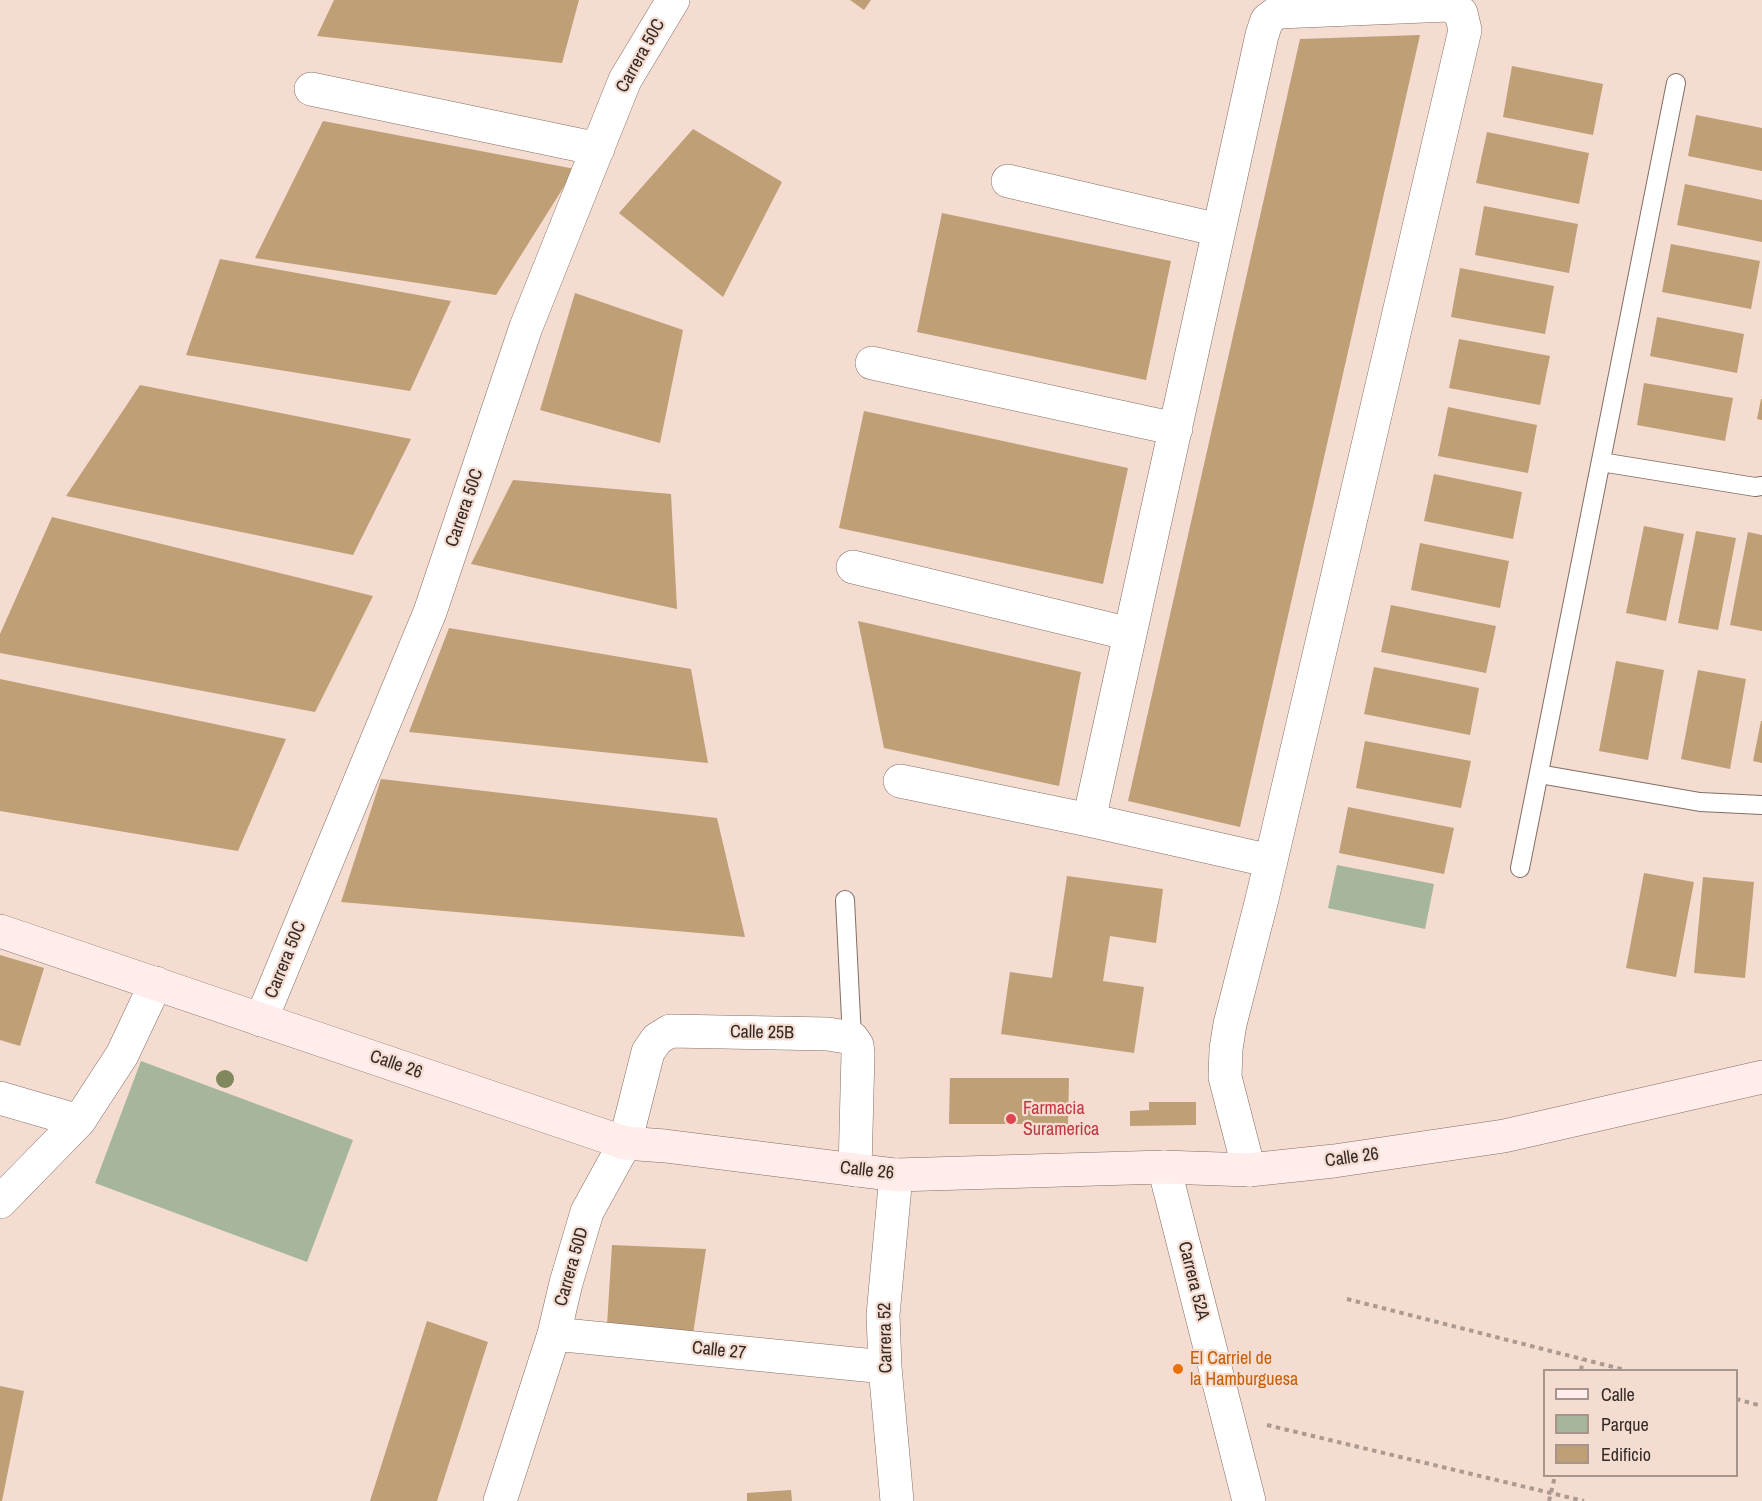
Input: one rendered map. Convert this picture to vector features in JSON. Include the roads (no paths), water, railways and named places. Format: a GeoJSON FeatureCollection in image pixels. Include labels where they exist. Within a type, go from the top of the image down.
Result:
{"type":"FeatureCollection","features":[{"type":"Feature","properties":{"kind":"street","name":"Carrera 50C"},"geometry":{"type":"LineString","coordinates":[[261,1020],[430,612],[526,327],[626,80],[673,0]]}},
{"type":"Feature","properties":{"kind":"street"},"geometry":{"type":"LineString","coordinates":[[1089,820],[1267,20],[1278,12],[1449,5],[1461,13],[1465,30],[1271,861],[1230,1024],[1225,1077],[1249,1170]]}},
{"type":"Feature","properties":{"kind":"street"},"geometry":{"type":"LineString","coordinates":[[311,89],[598,149]]}},
{"type":"Feature","properties":{"kind":"street"},"geometry":{"type":"LineString","coordinates":[[1008,181],[1219,230]]}},
{"type":"Feature","properties":{"kind":"street"},"geometry":{"type":"LineString","coordinates":[[872,363],[1176,429]]}},
{"type":"Feature","properties":{"kind":"street"},"geometry":{"type":"LineString","coordinates":[[853,567],[1130,634]]}},
{"type":"Feature","properties":{"kind":"street"},"geometry":{"type":"LineString","coordinates":[[900,781],[1271,861]]}},
{"type":"Feature","properties":{"kind":"street","name":"Calle 26"},"geometry":{"type":"LineString","coordinates":[[0,931],[625,1143],[896,1175],[1164,1167],[1249,1170],[1334,1161],[1504,1136],[1762,1077]]}},
{"type":"Feature","properties":{"kind":"street"},"geometry":{"type":"LineString","coordinates":[[0,1202],[79,1121],[122,1055],[156,983]]}},
{"type":"Feature","properties":{"kind":"street","name":"Calle 25B"},"geometry":{"type":"LineString","coordinates":[[657,1039],[670,1031],[828,1034],[855,1045]]}},
{"type":"Feature","properties":{"kind":"street","name":"Carrera 50D"},"geometry":{"type":"LineString","coordinates":[[500,1501],[554,1334],[566,1282],[587,1212],[625,1143],[648,1052],[657,1039]]}},
{"type":"Feature","properties":{"kind":"street"},"geometry":{"type":"LineString","coordinates":[[855,1045],[855,1170]]}},
{"type":"Feature","properties":{"kind":"street"},"geometry":{"type":"LineString","coordinates":[[0,1098],[79,1121]]}},
{"type":"Feature","properties":{"kind":"street","name":"Carrera 52A"},"geometry":{"type":"LineString","coordinates":[[1164,1167],[1249,1501]]}},
{"type":"Feature","properties":{"kind":"street","name":"Carrera 52"},"geometry":{"type":"LineString","coordinates":[[896,1175],[883,1315],[885,1367],[897,1501]]}},
{"type":"Feature","properties":{"kind":"street","name":"Calle 27"},"geometry":{"type":"LineString","coordinates":[[554,1334],[885,1367]]}},
{"type":"Feature","properties":{"kind":"lane"},"geometry":{"type":"LineString","coordinates":[[1520,868],[1676,83]]}},
{"type":"Feature","properties":{"kind":"lane"},"geometry":{"type":"LineString","coordinates":[[1601,462],[1755,487],[1762,486]]}},
{"type":"Feature","properties":{"kind":"lane"},"geometry":{"type":"LineString","coordinates":[[1539,774],[1700,802],[1762,805]]}},
{"type":"Feature","properties":{"kind":"lane"},"geometry":{"type":"LineString","coordinates":[[845,900],[855,1045]]}},
{"type":"Feature","properties":{"kind":"place","name":"Farmacia Suramerica"},"geometry":{"type":"Point","coordinates":[1011,1119]}},
{"type":"Feature","properties":{"kind":"place","name":"El Carriel de la Hamburguesa"},"geometry":{"type":"Point","coordinates":[1178,1369]}}]}
